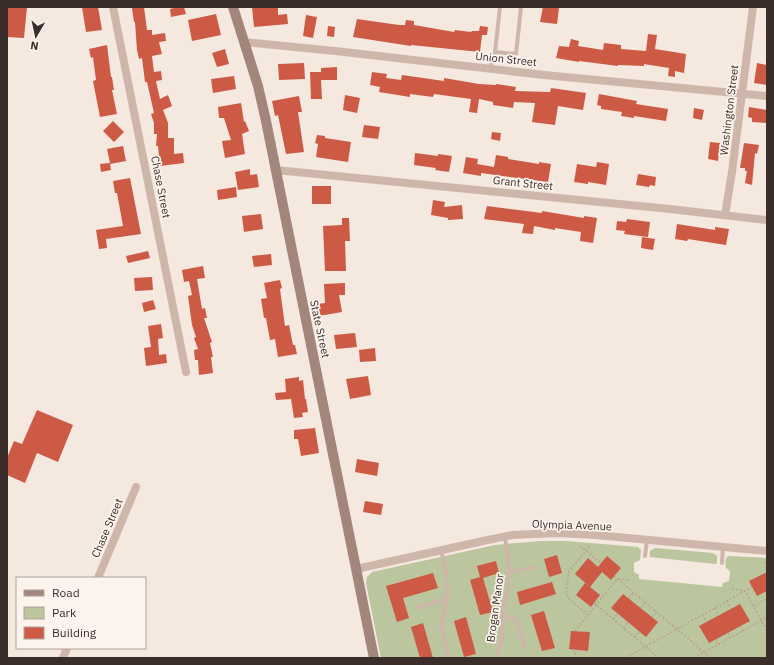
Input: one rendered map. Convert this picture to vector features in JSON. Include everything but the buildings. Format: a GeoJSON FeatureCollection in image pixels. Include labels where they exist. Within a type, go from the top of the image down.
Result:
{"type":"FeatureCollection","features":[{"type":"Feature","properties":{"kind":"main road","name":"State Street"},"geometry":{"type":"LineString","coordinates":[[233,7],[258,86],[374,658]]}},
{"type":"Feature","properties":{"kind":"street","name":"Chase Street"},"geometry":{"type":"LineString","coordinates":[[113,7],[186,372]]}},
{"type":"Feature","properties":{"kind":"street","name":"Washington Street"},"geometry":{"type":"LineString","coordinates":[[725,215],[732,172],[753,7]]}},
{"type":"Feature","properties":{"kind":"street","name":"Union Street"},"geometry":{"type":"LineString","coordinates":[[244,42],[321,49],[490,69],[767,96]]}},
{"type":"Feature","properties":{"kind":"street","name":"Grant Street"},"geometry":{"type":"LineString","coordinates":[[276,170],[662,208],[767,220]]}},
{"type":"Feature","properties":{"kind":"street","name":"Chase Street"},"geometry":{"type":"LineString","coordinates":[[98,577],[136,487]]}},
{"type":"Feature","properties":{"kind":"street","name":"Olympia Avenue"},"geometry":{"type":"LineString","coordinates":[[356,569],[441,549],[505,537],[558,533],[767,551]]}},
{"type":"Feature","properties":{"kind":"lane"},"geometry":{"type":"LineString","coordinates":[[490,69],[494,52],[500,7]]}},
{"type":"Feature","properties":{"kind":"lane"},"geometry":{"type":"LineString","coordinates":[[494,52],[516,54],[521,7]]}},
{"type":"Feature","properties":{"kind":"lane","name":"Brogan Manor"},"geometry":{"type":"LineString","coordinates":[[495,658],[501,641],[502,615],[510,572],[505,537]]}},
{"type":"Feature","properties":{"kind":"lane"},"geometry":{"type":"LineString","coordinates":[[645,556],[646,540]]}},
{"type":"Feature","properties":{"kind":"lane"},"geometry":{"type":"LineString","coordinates":[[722,564],[723,547]]}},
{"type":"Feature","properties":{"kind":"lane"},"geometry":{"type":"LineString","coordinates":[[441,549],[448,584],[447,599],[441,627],[449,658]]}},
{"type":"Feature","properties":{"kind":"lane"},"geometry":{"type":"LineString","coordinates":[[510,572],[535,567]]}},
{"type":"Feature","properties":{"kind":"lane"},"geometry":{"type":"LineString","coordinates":[[416,608],[447,599]]}},
{"type":"Feature","properties":{"kind":"lane"},"geometry":{"type":"LineString","coordinates":[[502,615],[516,619],[525,648]]}},
{"type":"Feature","properties":{"kind":"path"},"geometry":{"type":"LineString","coordinates":[[580,546],[601,563]]}},
{"type":"Feature","properties":{"kind":"path"},"geometry":{"type":"LineString","coordinates":[[588,615],[569,599],[566,593],[569,571],[590,546]]}},
{"type":"Feature","properties":{"kind":"path"},"geometry":{"type":"LineString","coordinates":[[764,562],[767,568]]}},
{"type":"Feature","properties":{"kind":"path"},"geometry":{"type":"LineString","coordinates":[[614,576],[711,658]]}},
{"type":"Feature","properties":{"kind":"path"},"geometry":{"type":"LineString","coordinates":[[575,631],[595,604],[617,579]]}},
{"type":"Feature","properties":{"kind":"path"},"geometry":{"type":"LineString","coordinates":[[617,579],[629,580]]}},
{"type":"Feature","properties":{"kind":"path"},"geometry":{"type":"LineString","coordinates":[[625,658],[752,587]]}},
{"type":"Feature","properties":{"kind":"path"},"geometry":{"type":"LineString","coordinates":[[732,589],[745,591]]}},
{"type":"Feature","properties":{"kind":"path"},"geometry":{"type":"LineString","coordinates":[[745,591],[767,630]]}},
{"type":"Feature","properties":{"kind":"path"},"geometry":{"type":"LineString","coordinates":[[629,598],[634,592]]}},
{"type":"Feature","properties":{"kind":"path"},"geometry":{"type":"LineString","coordinates":[[754,606],[767,599]]}},
{"type":"Feature","properties":{"kind":"path"},"geometry":{"type":"LineString","coordinates":[[727,601],[731,608]]}},
{"type":"Feature","properties":{"kind":"path"},"geometry":{"type":"LineString","coordinates":[[641,608],[645,602]]}},
{"type":"Feature","properties":{"kind":"path"},"geometry":{"type":"LineString","coordinates":[[595,604],[659,658]]}},
{"type":"Feature","properties":{"kind":"path"},"geometry":{"type":"LineString","coordinates":[[715,608],[718,615]]}},
{"type":"Feature","properties":{"kind":"path"},"geometry":{"type":"LineString","coordinates":[[652,617],[657,612]]}},
{"type":"Feature","properties":{"kind":"path"},"geometry":{"type":"LineString","coordinates":[[613,619],[618,613]]}},
{"type":"Feature","properties":{"kind":"path"},"geometry":{"type":"LineString","coordinates":[[702,615],[706,622]]}},
{"type":"Feature","properties":{"kind":"path"},"geometry":{"type":"LineString","coordinates":[[694,658],[767,617]]}},
{"type":"Feature","properties":{"kind":"path"},"geometry":{"type":"LineString","coordinates":[[624,628],[628,622]]}},
{"type":"Feature","properties":{"kind":"path"},"geometry":{"type":"LineString","coordinates":[[740,626],[743,631]]}},
{"type":"Feature","properties":{"kind":"path"},"geometry":{"type":"LineString","coordinates":[[635,637],[640,631]]}},
{"type":"Feature","properties":{"kind":"path"},"geometry":{"type":"LineString","coordinates":[[728,633],[730,638]]}},
{"type":"Feature","properties":{"kind":"path"},"geometry":{"type":"LineString","coordinates":[[716,639],[718,644]]}},
{"type":"Feature","properties":{"kind":"path"},"geometry":{"type":"LineString","coordinates":[[572,650],[577,658]]}},
{"type":"Feature","properties":{"kind":"path"},"geometry":{"type":"LineString","coordinates":[[632,654],[634,658]]}},
{"type":"Feature","properties":{"kind":"green space"},"geometry":{"type":"Polygon","coordinates":[[[540,541],[566,541],[638,547],[641,550],[640,560],[634,563],[634,572],[639,575],[639,579],[722,587],[723,583],[729,581],[730,571],[726,568],[725,563],[728,556],[767,558],[767,658],[381,658],[366,583],[367,577],[372,572],[495,545],[540,541]]]}},
{"type":"Feature","properties":{"kind":"green space"},"geometry":{"type":"Polygon","coordinates":[[[655,548],[713,553],[717,556],[717,561],[716,564],[650,557],[650,551],[655,548]]]}}]}
